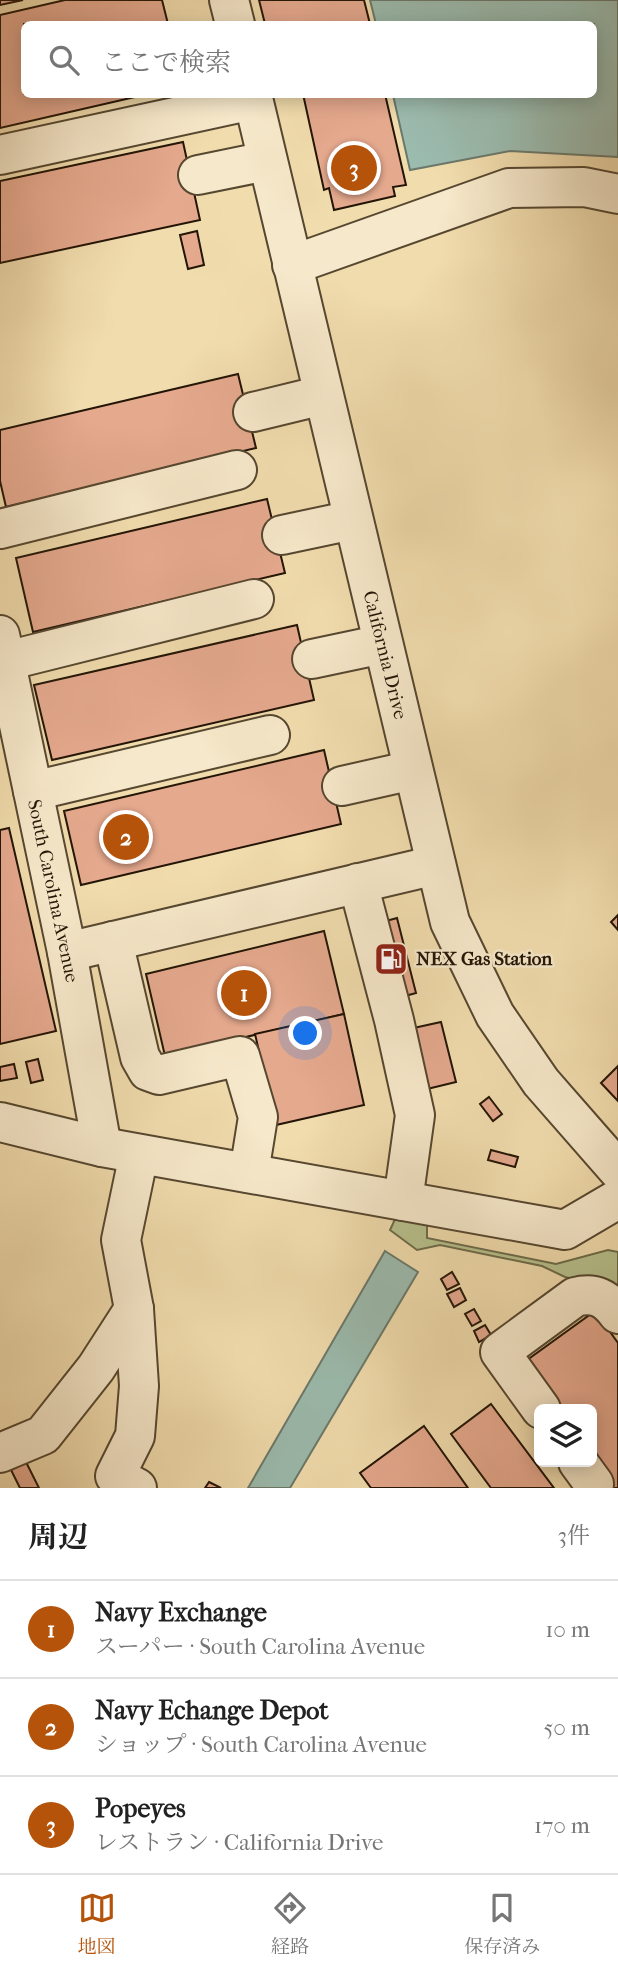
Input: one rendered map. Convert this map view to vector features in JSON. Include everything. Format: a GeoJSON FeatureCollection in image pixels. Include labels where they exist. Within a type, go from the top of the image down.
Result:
{"type":"FeatureCollection","features":[{"type":"Feature","properties":{"kind":"street"},"geometry":{"type":"LineString","coordinates":[[229,0],[234,21]]}},
{"type":"Feature","properties":{"kind":"street"},"geometry":{"type":"LineString","coordinates":[[0,155],[249,98]]}},
{"type":"Feature","properties":{"kind":"street","name":"California Drive"},"geometry":{"type":"LineString","coordinates":[[253,98],[450,922],[495,1015],[541,1082],[618,1170]]}},
{"type":"Feature","properties":{"kind":"street"},"geometry":{"type":"LineString","coordinates":[[198,175],[267,161]]}},
{"type":"Feature","properties":{"kind":"street"},"geometry":{"type":"LineString","coordinates":[[292,265],[509,188],[584,187],[618,194]]}},
{"type":"Feature","properties":{"kind":"street"},"geometry":{"type":"LineString","coordinates":[[253,412],[323,396]]}},
{"type":"Feature","properties":{"kind":"street"},"geometry":{"type":"LineString","coordinates":[[0,529],[237,470]]}},
{"type":"Feature","properties":{"kind":"street"},"geometry":{"type":"LineString","coordinates":[[282,536],[353,520]]}},
{"type":"Feature","properties":{"kind":"street"},"geometry":{"type":"LineString","coordinates":[[3,648],[254,599]]}},
{"type":"Feature","properties":{"kind":"street"},"geometry":{"type":"LineString","coordinates":[[312,659],[383,644]]}},
{"type":"Feature","properties":{"kind":"street","name":"South Carolina Avenue"},"geometry":{"type":"LineString","coordinates":[[3,648],[8,710],[33,791],[67,952],[102,1147]]}},
{"type":"Feature","properties":{"kind":"street"},"geometry":{"type":"LineString","coordinates":[[33,791],[270,735]]}},
{"type":"Feature","properties":{"kind":"street"},"geometry":{"type":"LineString","coordinates":[[342,786],[413,769]]}},
{"type":"Feature","properties":{"kind":"street"},"geometry":{"type":"LineString","coordinates":[[67,952],[436,865]]}},
{"type":"Feature","properties":{"kind":"street"},"geometry":{"type":"LineString","coordinates":[[368,881],[395,1027],[415,1115],[404,1201]]}},
{"type":"Feature","properties":{"kind":"street"},"geometry":{"type":"LineString","coordinates":[[113,941],[140,1057],[148,1071],[159,1075],[240,1056],[258,1117],[249,1173]]}},
{"type":"Feature","properties":{"kind":"street"},"geometry":{"type":"LineString","coordinates":[[0,1122],[102,1147],[565,1230],[618,1199]]}},
{"type":"Feature","properties":{"kind":"street"},"geometry":{"type":"LineString","coordinates":[[136,1488],[115,1476],[135,1436],[139,1386],[134,1309],[121,1240],[139,1154]]}},
{"type":"Feature","properties":{"kind":"street"},"geometry":{"type":"LineString","coordinates":[[537,1404],[500,1352],[575,1297],[586,1294],[602,1298],[618,1314]]}},
{"type":"Feature","properties":{"kind":"street"},"geometry":{"type":"LineString","coordinates":[[0,1453],[43,1435],[96,1368],[134,1309]]}},
{"type":"Feature","properties":{"kind":"green space"},"geometry":{"type":"Polygon","coordinates":[[[397,1215],[427,1222],[427,1238],[556,1264],[608,1250],[618,1252],[618,1290],[565,1277],[542,1266],[440,1245],[417,1250],[390,1230],[397,1215]]]}},
{"type":"Feature","properties":{"kind":"shaded area"},"geometry":{"type":"Polygon","coordinates":[[[370,0],[618,0],[618,157],[510,151],[410,170],[394,98],[597,98],[597,21],[375,21],[370,0]]]}},
{"type":"Feature","properties":{"kind":"shaded area"},"geometry":{"type":"Polygon","coordinates":[[[385,1251],[418,1272],[290,1488],[248,1488],[385,1251]]]}},
{"type":"Feature","properties":{"kind":"building"},"geometry":{"type":"Polygon","coordinates":[[[0,0],[23,0],[0,5],[0,0]]]}},
{"type":"Feature","properties":{"kind":"building"},"geometry":{"type":"Polygon","coordinates":[[[65,0],[162,0],[167,21],[21,21],[21,98],[131,98],[0,128],[0,15],[65,0]]]}},
{"type":"Feature","properties":{"kind":"building"},"geometry":{"type":"Polygon","coordinates":[[[259,0],[364,0],[369,21],[264,21],[259,0]]]}},
{"type":"Feature","properties":{"kind":"building"},"geometry":{"type":"Polygon","coordinates":[[[304,98],[386,98],[406,185],[393,187],[395,196],[334,210],[329,188],[324,190],[304,98]]]}},
{"type":"Feature","properties":{"kind":"building"},"geometry":{"type":"Polygon","coordinates":[[[183,142],[200,220],[0,263],[0,181],[183,142]]]}},
{"type":"Feature","properties":{"kind":"building"},"geometry":{"type":"Polygon","coordinates":[[[197,231],[204,265],[188,269],[180,235],[197,231]]]}},
{"type":"Feature","properties":{"kind":"building"},"geometry":{"type":"Polygon","coordinates":[[[238,374],[256,448],[6,507],[0,481],[0,430],[238,374]]]}},
{"type":"Feature","properties":{"kind":"building"},"geometry":{"type":"Polygon","coordinates":[[[267,499],[285,573],[33,632],[16,558],[267,499]]]}},
{"type":"Feature","properties":{"kind":"building"},"geometry":{"type":"Polygon","coordinates":[[[297,625],[314,700],[52,760],[34,685],[297,625]]]}},
{"type":"Feature","properties":{"kind":"building"},"geometry":{"type":"Polygon","coordinates":[[[324,750],[341,824],[81,885],[64,811],[324,750]]]}},
{"type":"Feature","properties":{"kind":"building"},"geometry":{"type":"Polygon","coordinates":[[[9,828],[56,1031],[0,1044],[0,830],[9,828]]]}},
{"type":"Feature","properties":{"kind":"building"},"geometry":{"type":"Polygon","coordinates":[[[618,915],[618,930],[611,922],[618,915]]]}},
{"type":"Feature","properties":{"kind":"building"},"geometry":{"type":"Polygon","coordinates":[[[397,918],[416,993],[380,1003],[360,928],[397,918]]]}},
{"type":"Feature","properties":{"kind":"building"},"geometry":{"type":"Polygon","coordinates":[[[324,931],[344,1014],[165,1056],[146,974],[324,931]]]}},
{"type":"Feature","properties":{"kind":"building"},"geometry":{"type":"Polygon","coordinates":[[[344,1014],[364,1105],[276,1125],[255,1034],[344,1014]]]}},
{"type":"Feature","properties":{"kind":"building"},"geometry":{"type":"Polygon","coordinates":[[[441,1022],[456,1082],[423,1090],[409,1029],[441,1022]]]}},
{"type":"Feature","properties":{"kind":"building"},"geometry":{"type":"Polygon","coordinates":[[[38,1059],[43,1080],[31,1083],[26,1062],[38,1059]]]}},
{"type":"Feature","properties":{"kind":"building"},"geometry":{"type":"Polygon","coordinates":[[[14,1064],[17,1078],[0,1081],[0,1067],[14,1064]]]}},
{"type":"Feature","properties":{"kind":"building"},"geometry":{"type":"Polygon","coordinates":[[[618,1066],[618,1101],[601,1083],[618,1066]]]}},
{"type":"Feature","properties":{"kind":"building"},"geometry":{"type":"Polygon","coordinates":[[[489,1097],[502,1114],[493,1121],[480,1104],[489,1097]]]}},
{"type":"Feature","properties":{"kind":"building"},"geometry":{"type":"Polygon","coordinates":[[[491,1150],[518,1157],[515,1167],[488,1160],[491,1150]]]}},
{"type":"Feature","properties":{"kind":"building"},"geometry":{"type":"Polygon","coordinates":[[[452,1272],[459,1284],[447,1290],[441,1279],[452,1272]]]}},
{"type":"Feature","properties":{"kind":"building"},"geometry":{"type":"Polygon","coordinates":[[[460,1288],[466,1300],[454,1307],[447,1294],[460,1288]]]}},
{"type":"Feature","properties":{"kind":"building"},"geometry":{"type":"Polygon","coordinates":[[[474,1309],[481,1321],[472,1326],[465,1314],[474,1309]]]}},
{"type":"Feature","properties":{"kind":"building"},"geometry":{"type":"Polygon","coordinates":[[[595,1311],[618,1343],[618,1488],[613,1488],[597,1465],[597,1404],[552,1404],[523,1363],[595,1311]]]}},
{"type":"Feature","properties":{"kind":"building"},"geometry":{"type":"Polygon","coordinates":[[[485,1325],[491,1335],[479,1342],[474,1331],[485,1325]]]}},
{"type":"Feature","properties":{"kind":"building"},"geometry":{"type":"Polygon","coordinates":[[[491,1404],[534,1461],[534,1467],[538,1467],[554,1488],[491,1488],[451,1434],[491,1404]]]}},
{"type":"Feature","properties":{"kind":"building"},"geometry":{"type":"Polygon","coordinates":[[[424,1426],[468,1488],[371,1488],[360,1473],[424,1426]]]}},
{"type":"Feature","properties":{"kind":"building"},"geometry":{"type":"Polygon","coordinates":[[[26,1462],[39,1488],[20,1488],[11,1470],[26,1462]]]}},
{"type":"Feature","properties":{"kind":"building"},"geometry":{"type":"Polygon","coordinates":[[[209,1482],[221,1488],[205,1488],[209,1482]]]}},
{"type":"Feature","properties":{"kind":"place","name":"Popeyes"},"geometry":{"type":"Point","coordinates":[354,168]}},
{"type":"Feature","properties":{"kind":"place","name":"Navy Echange Depot"},"geometry":{"type":"Point","coordinates":[126,837]}},
{"type":"Feature","properties":{"kind":"place","name":"NEX Gas Station"},"geometry":{"type":"Point","coordinates":[391,959]}},
{"type":"Feature","properties":{"kind":"place","name":"Navy Exchange"},"geometry":{"type":"Point","coordinates":[244,993]}}]}
